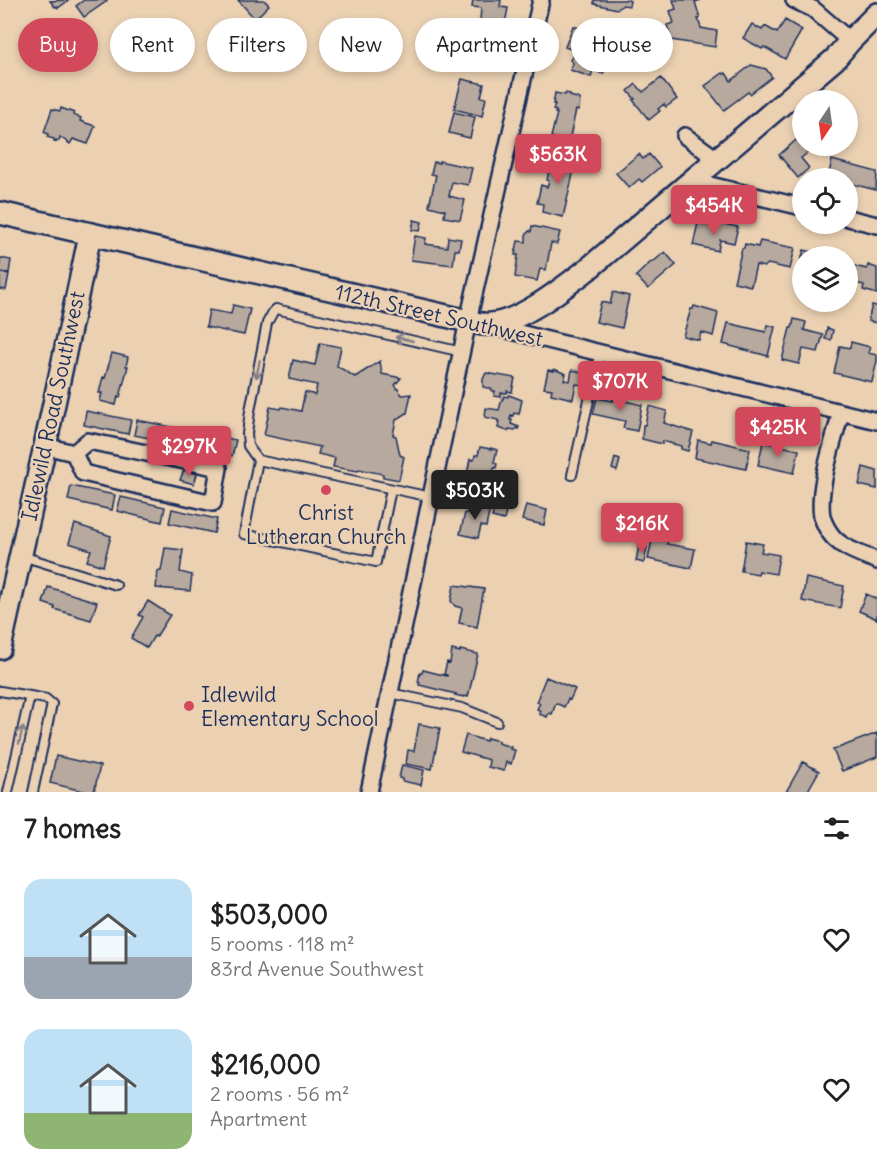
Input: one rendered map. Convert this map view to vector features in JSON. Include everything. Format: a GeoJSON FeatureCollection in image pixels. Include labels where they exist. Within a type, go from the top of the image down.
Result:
{"type":"FeatureCollection","features":[{"type":"Feature","properties":{"kind":"street"},"geometry":{"type":"LineString","coordinates":[[369,792],[462,351],[478,323],[541,0]]}},
{"type":"Feature","properties":{"kind":"street"},"geometry":{"type":"LineString","coordinates":[[795,0],[813,9],[850,41]]}},
{"type":"Feature","properties":{"kind":"street"},"geometry":{"type":"LineString","coordinates":[[478,323],[508,320],[548,299],[588,269],[835,59],[877,14]]}},
{"type":"Feature","properties":{"kind":"street"},"geometry":{"type":"LineString","coordinates":[[685,136],[716,158]]}},
{"type":"Feature","properties":{"kind":"street"},"geometry":{"type":"LineString","coordinates":[[693,181],[792,205]]}},
{"type":"Feature","properties":{"kind":"street","name":"112th Street Southwest"},"geometry":{"type":"LineString","coordinates":[[0,213],[600,352],[877,422]]}},
{"type":"Feature","properties":{"kind":"street"},"geometry":{"type":"LineString","coordinates":[[858,220],[877,225]]}},
{"type":"Feature","properties":{"kind":"street","name":"Idlewild Road Southwest"},"geometry":{"type":"LineString","coordinates":[[0,648],[90,235]]}},
{"type":"Feature","properties":{"kind":"street"},"geometry":{"type":"LineString","coordinates":[[841,412],[823,486],[822,518],[826,528],[845,547],[877,561]]}},
{"type":"Feature","properties":{"kind":"street"},"geometry":{"type":"LineString","coordinates":[[88,441],[219,468],[213,503],[82,473],[74,453],[88,441]]}},
{"type":"Feature","properties":{"kind":"street"},"geometry":{"type":"LineString","coordinates":[[45,446],[74,453]]}},
{"type":"Feature","properties":{"kind":"lane"},"geometry":{"type":"LineString","coordinates":[[431,497],[258,460],[248,446],[247,434],[249,411],[267,322],[276,309],[462,351]]}},
{"type":"Feature","properties":{"kind":"lane"},"geometry":{"type":"LineString","coordinates":[[572,475],[600,352]]}},
{"type":"Feature","properties":{"kind":"lane"},"geometry":{"type":"LineString","coordinates":[[258,460],[244,534],[376,562],[391,489]]}},
{"type":"Feature","properties":{"kind":"lane"},"geometry":{"type":"LineString","coordinates":[[21,555],[116,585]]}},
{"type":"Feature","properties":{"kind":"lane"},"geometry":{"type":"LineString","coordinates":[[0,691],[46,699],[52,704],[33,792]]}},
{"type":"Feature","properties":{"kind":"lane"},"geometry":{"type":"LineString","coordinates":[[390,693],[462,708],[497,722]]}},
{"type":"Feature","properties":{"kind":"lane"},"geometry":{"type":"LineString","coordinates":[[8,792],[30,696]]}},
{"type":"Feature","properties":{"kind":"building"},"geometry":{"type":"Polygon","coordinates":[[[69,0],[58,8],[50,1],[69,0]]]}},
{"type":"Feature","properties":{"kind":"building"},"geometry":{"type":"Polygon","coordinates":[[[84,0],[107,1],[84,17],[76,6],[84,0]]]}},
{"type":"Feature","properties":{"kind":"building"},"geometry":{"type":"Polygon","coordinates":[[[238,0],[264,0],[269,5],[254,18],[238,0]]]}},
{"type":"Feature","properties":{"kind":"building"},"geometry":{"type":"Polygon","coordinates":[[[473,0],[501,0],[500,7],[508,8],[506,18],[480,18],[481,8],[472,7],[473,0]]]}},
{"type":"Feature","properties":{"kind":"building"},"geometry":{"type":"Polygon","coordinates":[[[594,0],[630,1],[629,6],[623,5],[617,9],[594,4],[594,0]]]}},
{"type":"Feature","properties":{"kind":"building"},"geometry":{"type":"Polygon","coordinates":[[[673,0],[701,0],[695,2],[700,18],[698,19],[701,28],[717,31],[715,47],[673,40],[674,23],[670,11],[676,9],[673,0]]]}},
{"type":"Feature","properties":{"kind":"building"},"geometry":{"type":"Polygon","coordinates":[[[785,20],[802,30],[785,59],[743,38],[752,24],[762,30],[765,26],[777,33],[785,20]]]}},
{"type":"Feature","properties":{"kind":"building"},"geometry":{"type":"Polygon","coordinates":[[[571,31],[571,49],[565,47],[571,31]]]}},
{"type":"Feature","properties":{"kind":"building"},"geometry":{"type":"Polygon","coordinates":[[[751,65],[766,69],[772,77],[724,110],[705,86],[723,73],[726,73],[731,81],[751,65]]]}},
{"type":"Feature","properties":{"kind":"building"},"geometry":{"type":"Polygon","coordinates":[[[576,72],[592,72],[591,77],[576,72]]]}},
{"type":"Feature","properties":{"kind":"building"},"geometry":{"type":"Polygon","coordinates":[[[661,78],[677,99],[666,107],[664,104],[658,109],[660,111],[649,120],[628,91],[636,84],[643,92],[661,78]]]}},
{"type":"Feature","properties":{"kind":"building"},"geometry":{"type":"Polygon","coordinates":[[[462,79],[484,84],[481,97],[486,98],[482,116],[454,109],[462,79]]]}},
{"type":"Feature","properties":{"kind":"building"},"geometry":{"type":"Polygon","coordinates":[[[555,93],[565,95],[566,93],[580,99],[579,111],[576,110],[569,141],[564,140],[562,151],[555,149],[557,139],[551,137],[557,113],[553,110],[555,93]]]}},
{"type":"Feature","properties":{"kind":"building"},"geometry":{"type":"Polygon","coordinates":[[[61,108],[74,113],[73,115],[81,118],[80,121],[95,126],[88,144],[73,139],[70,144],[60,137],[56,142],[47,137],[48,134],[44,132],[52,109],[60,111],[61,108]]]}},
{"type":"Feature","properties":{"kind":"building"},"geometry":{"type":"Polygon","coordinates":[[[454,112],[475,117],[470,138],[449,133],[454,112]]]}},
{"type":"Feature","properties":{"kind":"building"},"geometry":{"type":"Polygon","coordinates":[[[792,144],[792,156],[804,156],[801,158],[809,168],[792,168],[792,171],[779,155],[792,144]]]}},
{"type":"Feature","properties":{"kind":"building"},"geometry":{"type":"Polygon","coordinates":[[[555,153],[577,157],[563,217],[542,212],[543,204],[537,203],[541,185],[547,187],[549,170],[551,170],[555,153]]]}},
{"type":"Feature","properties":{"kind":"building"},"geometry":{"type":"Polygon","coordinates":[[[639,154],[643,159],[649,154],[660,167],[642,182],[639,179],[629,188],[616,173],[639,154]]]}},
{"type":"Feature","properties":{"kind":"building"},"geometry":{"type":"Polygon","coordinates":[[[832,160],[877,172],[876,190],[858,186],[858,168],[830,168],[832,160]]]}},
{"type":"Feature","properties":{"kind":"building"},"geometry":{"type":"Polygon","coordinates":[[[439,161],[472,168],[468,185],[452,182],[449,196],[465,200],[460,220],[444,217],[445,210],[429,206],[436,175],[431,174],[434,162],[439,163],[439,161]]]}},
{"type":"Feature","properties":{"kind":"building"},"geometry":{"type":"Polygon","coordinates":[[[414,220],[422,222],[420,231],[412,230],[414,220]]]}},
{"type":"Feature","properties":{"kind":"building"},"geometry":{"type":"Polygon","coordinates":[[[698,223],[718,227],[719,223],[738,227],[734,243],[720,240],[718,251],[693,245],[698,223]]]}},
{"type":"Feature","properties":{"kind":"building"},"geometry":{"type":"Polygon","coordinates":[[[532,226],[560,232],[557,244],[551,243],[546,270],[540,269],[537,281],[515,277],[518,255],[515,255],[518,241],[526,242],[526,235],[529,231],[531,232],[532,226]]]}},
{"type":"Feature","properties":{"kind":"building"},"geometry":{"type":"Polygon","coordinates":[[[415,236],[426,238],[425,244],[447,247],[448,237],[461,239],[459,250],[455,250],[453,265],[411,260],[415,236]]]}},
{"type":"Feature","properties":{"kind":"building"},"geometry":{"type":"Polygon","coordinates":[[[760,241],[792,247],[790,269],[768,264],[764,267],[756,265],[751,286],[734,282],[742,248],[745,244],[758,247],[760,241]]]}},
{"type":"Feature","properties":{"kind":"building"},"geometry":{"type":"Polygon","coordinates":[[[665,252],[676,265],[648,289],[636,276],[665,252]]]}},
{"type":"Feature","properties":{"kind":"building"},"geometry":{"type":"Polygon","coordinates":[[[0,258],[11,260],[9,273],[0,272],[0,258]]]}},
{"type":"Feature","properties":{"kind":"building"},"geometry":{"type":"Polygon","coordinates":[[[868,265],[877,268],[877,294],[863,290],[864,285],[858,284],[858,267],[867,269],[868,265]]]}},
{"type":"Feature","properties":{"kind":"building"},"geometry":{"type":"Polygon","coordinates":[[[0,272],[9,274],[6,290],[0,289],[0,272]]]}},
{"type":"Feature","properties":{"kind":"building"},"geometry":{"type":"Polygon","coordinates":[[[613,292],[629,296],[622,328],[596,322],[601,302],[610,304],[613,292]]]}},
{"type":"Feature","properties":{"kind":"building"},"geometry":{"type":"Polygon","coordinates":[[[233,305],[250,309],[244,335],[206,327],[209,310],[231,314],[233,305]]]}},
{"type":"Feature","properties":{"kind":"building"},"geometry":{"type":"Polygon","coordinates":[[[872,305],[877,306],[877,323],[868,321],[872,305]]]}},
{"type":"Feature","properties":{"kind":"building"},"geometry":{"type":"Polygon","coordinates":[[[694,306],[718,313],[713,336],[701,332],[699,340],[683,336],[694,306]]]}},
{"type":"Feature","properties":{"kind":"building"},"geometry":{"type":"Polygon","coordinates":[[[794,319],[806,322],[804,330],[823,335],[818,352],[803,349],[799,364],[782,360],[794,319]]]}},
{"type":"Feature","properties":{"kind":"building"},"geometry":{"type":"Polygon","coordinates":[[[728,323],[766,332],[768,325],[775,327],[768,356],[723,344],[728,323]]]}},
{"type":"Feature","properties":{"kind":"building"},"geometry":{"type":"Polygon","coordinates":[[[827,328],[833,330],[831,340],[825,339],[827,328]]]}},
{"type":"Feature","properties":{"kind":"building"},"geometry":{"type":"Polygon","coordinates":[[[851,342],[870,347],[868,353],[877,355],[872,382],[834,373],[840,346],[850,348],[851,342]]]}},
{"type":"Feature","properties":{"kind":"building"},"geometry":{"type":"Polygon","coordinates":[[[320,343],[341,347],[337,366],[355,377],[380,361],[382,374],[401,378],[395,385],[402,395],[411,394],[407,413],[396,420],[393,435],[396,436],[400,455],[404,457],[399,480],[359,469],[358,471],[333,467],[335,458],[318,454],[320,447],[264,435],[270,407],[301,411],[305,392],[315,395],[317,385],[289,379],[293,360],[315,365],[320,343]]]}},
{"type":"Feature","properties":{"kind":"building"},"geometry":{"type":"Polygon","coordinates":[[[112,353],[128,357],[126,366],[128,366],[116,405],[100,401],[102,393],[99,393],[112,353]]]}},
{"type":"Feature","properties":{"kind":"building"},"geometry":{"type":"Polygon","coordinates":[[[554,369],[566,374],[564,380],[570,381],[572,370],[585,373],[583,385],[576,384],[573,399],[551,394],[552,389],[544,388],[548,370],[554,371],[554,369]]]}},
{"type":"Feature","properties":{"kind":"building"},"geometry":{"type":"Polygon","coordinates":[[[486,373],[515,378],[512,392],[501,393],[501,397],[494,396],[495,391],[483,387],[486,373]]]}},
{"type":"Feature","properties":{"kind":"building"},"geometry":{"type":"Polygon","coordinates":[[[509,395],[522,400],[519,414],[511,415],[510,420],[512,420],[511,424],[519,427],[508,431],[498,428],[498,420],[485,417],[486,408],[499,410],[504,396],[509,395]]]}},
{"type":"Feature","properties":{"kind":"building"},"geometry":{"type":"Polygon","coordinates":[[[597,398],[613,401],[613,398],[642,405],[637,431],[623,428],[625,421],[593,414],[597,398]]]}},
{"type":"Feature","properties":{"kind":"building"},"geometry":{"type":"Polygon","coordinates":[[[649,406],[667,411],[664,423],[693,432],[688,451],[681,449],[681,446],[662,441],[662,444],[642,439],[643,425],[645,425],[649,406]]]}},
{"type":"Feature","properties":{"kind":"building"},"geometry":{"type":"Polygon","coordinates":[[[86,411],[131,420],[128,434],[84,425],[86,411]]]}},
{"type":"Feature","properties":{"kind":"building"},"geometry":{"type":"Polygon","coordinates":[[[137,420],[182,429],[179,444],[134,435],[137,420]]]}},
{"type":"Feature","properties":{"kind":"building"},"geometry":{"type":"Polygon","coordinates":[[[190,431],[236,440],[232,456],[186,447],[190,431]]]}},
{"type":"Feature","properties":{"kind":"building"},"geometry":{"type":"Polygon","coordinates":[[[698,440],[711,443],[712,440],[750,449],[746,469],[695,458],[698,440]]]}},
{"type":"Feature","properties":{"kind":"building"},"geometry":{"type":"Polygon","coordinates":[[[763,442],[799,450],[794,473],[758,465],[763,442]]]}},
{"type":"Feature","properties":{"kind":"building"},"geometry":{"type":"Polygon","coordinates":[[[480,447],[497,450],[494,462],[497,464],[493,474],[483,472],[481,477],[467,474],[470,459],[474,460],[480,447]]]}},
{"type":"Feature","properties":{"kind":"building"},"geometry":{"type":"Polygon","coordinates":[[[615,458],[620,460],[617,471],[612,469],[615,458]]]}},
{"type":"Feature","properties":{"kind":"building"},"geometry":{"type":"Polygon","coordinates":[[[863,467],[877,471],[877,489],[859,485],[863,467]]]}},
{"type":"Feature","properties":{"kind":"building"},"geometry":{"type":"Polygon","coordinates":[[[184,470],[197,474],[194,484],[180,480],[184,470]]]}},
{"type":"Feature","properties":{"kind":"building"},"geometry":{"type":"Polygon","coordinates":[[[71,486],[115,495],[112,510],[68,500],[71,486]]]}},
{"type":"Feature","properties":{"kind":"building"},"geometry":{"type":"Polygon","coordinates":[[[121,497],[165,507],[162,522],[117,511],[121,497]]]}},
{"type":"Feature","properties":{"kind":"building"},"geometry":{"type":"Polygon","coordinates":[[[496,501],[508,504],[504,520],[492,517],[496,501]]]}},
{"type":"Feature","properties":{"kind":"building"},"geometry":{"type":"Polygon","coordinates":[[[471,504],[490,508],[486,527],[481,526],[478,538],[460,534],[465,513],[469,513],[471,504]]]}},
{"type":"Feature","properties":{"kind":"building"},"geometry":{"type":"Polygon","coordinates":[[[526,505],[547,510],[544,525],[522,520],[526,505]]]}},
{"type":"Feature","properties":{"kind":"building"},"geometry":{"type":"Polygon","coordinates":[[[172,509],[217,519],[214,533],[169,523],[172,509]]]}},
{"type":"Feature","properties":{"kind":"building"},"geometry":{"type":"Polygon","coordinates":[[[75,524],[111,536],[103,566],[87,561],[91,550],[69,543],[75,524]]]}},
{"type":"Feature","properties":{"kind":"building"},"geometry":{"type":"Polygon","coordinates":[[[653,535],[668,538],[667,544],[695,549],[691,568],[648,559],[653,535]]]}},
{"type":"Feature","properties":{"kind":"building"},"geometry":{"type":"Polygon","coordinates":[[[746,541],[763,544],[761,552],[779,555],[776,574],[741,571],[746,541]]]}},
{"type":"Feature","properties":{"kind":"building"},"geometry":{"type":"Polygon","coordinates":[[[639,545],[647,547],[644,563],[636,561],[639,545]]]}},
{"type":"Feature","properties":{"kind":"building"},"geometry":{"type":"Polygon","coordinates":[[[165,548],[183,550],[180,572],[192,575],[190,591],[156,588],[165,548]]]}},
{"type":"Feature","properties":{"kind":"building"},"geometry":{"type":"Polygon","coordinates":[[[806,578],[844,586],[840,608],[802,601],[806,578]]]}},
{"type":"Feature","properties":{"kind":"building"},"geometry":{"type":"Polygon","coordinates":[[[454,585],[484,589],[477,627],[459,623],[462,608],[455,606],[451,601],[454,585]]]}},
{"type":"Feature","properties":{"kind":"building"},"geometry":{"type":"Polygon","coordinates":[[[48,587],[97,602],[91,620],[54,609],[55,607],[43,603],[48,587]]]}},
{"type":"Feature","properties":{"kind":"building"},"geometry":{"type":"Polygon","coordinates":[[[866,594],[877,599],[877,619],[859,611],[866,594]]]}},
{"type":"Feature","properties":{"kind":"building"},"geometry":{"type":"Polygon","coordinates":[[[148,601],[170,615],[147,648],[131,638],[143,617],[139,615],[148,601]]]}},
{"type":"Feature","properties":{"kind":"building"},"geometry":{"type":"Polygon","coordinates":[[[452,650],[478,654],[468,697],[419,685],[420,673],[423,670],[447,676],[444,674],[447,662],[450,663],[452,650]]]}},
{"type":"Feature","properties":{"kind":"building"},"geometry":{"type":"Polygon","coordinates":[[[546,677],[575,689],[564,707],[556,703],[552,714],[549,713],[547,717],[539,714],[541,711],[537,709],[540,703],[537,702],[539,694],[546,677]]]}},
{"type":"Feature","properties":{"kind":"building"},"geometry":{"type":"Polygon","coordinates":[[[419,724],[440,728],[432,769],[406,764],[408,750],[414,751],[419,724]]]}},
{"type":"Feature","properties":{"kind":"building"},"geometry":{"type":"Polygon","coordinates":[[[877,733],[877,757],[842,771],[833,750],[877,733]]]}},
{"type":"Feature","properties":{"kind":"building"},"geometry":{"type":"Polygon","coordinates":[[[466,735],[486,741],[487,738],[499,741],[498,743],[511,747],[510,749],[515,750],[511,764],[506,762],[504,771],[488,767],[489,760],[461,752],[466,735]]]}},
{"type":"Feature","properties":{"kind":"building"},"geometry":{"type":"Polygon","coordinates":[[[56,756],[100,766],[94,792],[50,783],[56,756]]]}},
{"type":"Feature","properties":{"kind":"building"},"geometry":{"type":"Polygon","coordinates":[[[803,762],[819,771],[807,792],[786,792],[803,762]]]}},
{"type":"Feature","properties":{"kind":"building"},"geometry":{"type":"Polygon","coordinates":[[[402,765],[424,770],[421,785],[402,781],[399,778],[402,765]]]}},
{"type":"Feature","properties":{"kind":"place","name":"Christ Lutheran Church"},"geometry":{"type":"Point","coordinates":[326,490]}},
{"type":"Feature","properties":{"kind":"place","name":"Idlewild Elementary School"},"geometry":{"type":"Point","coordinates":[189,706]}}]}
